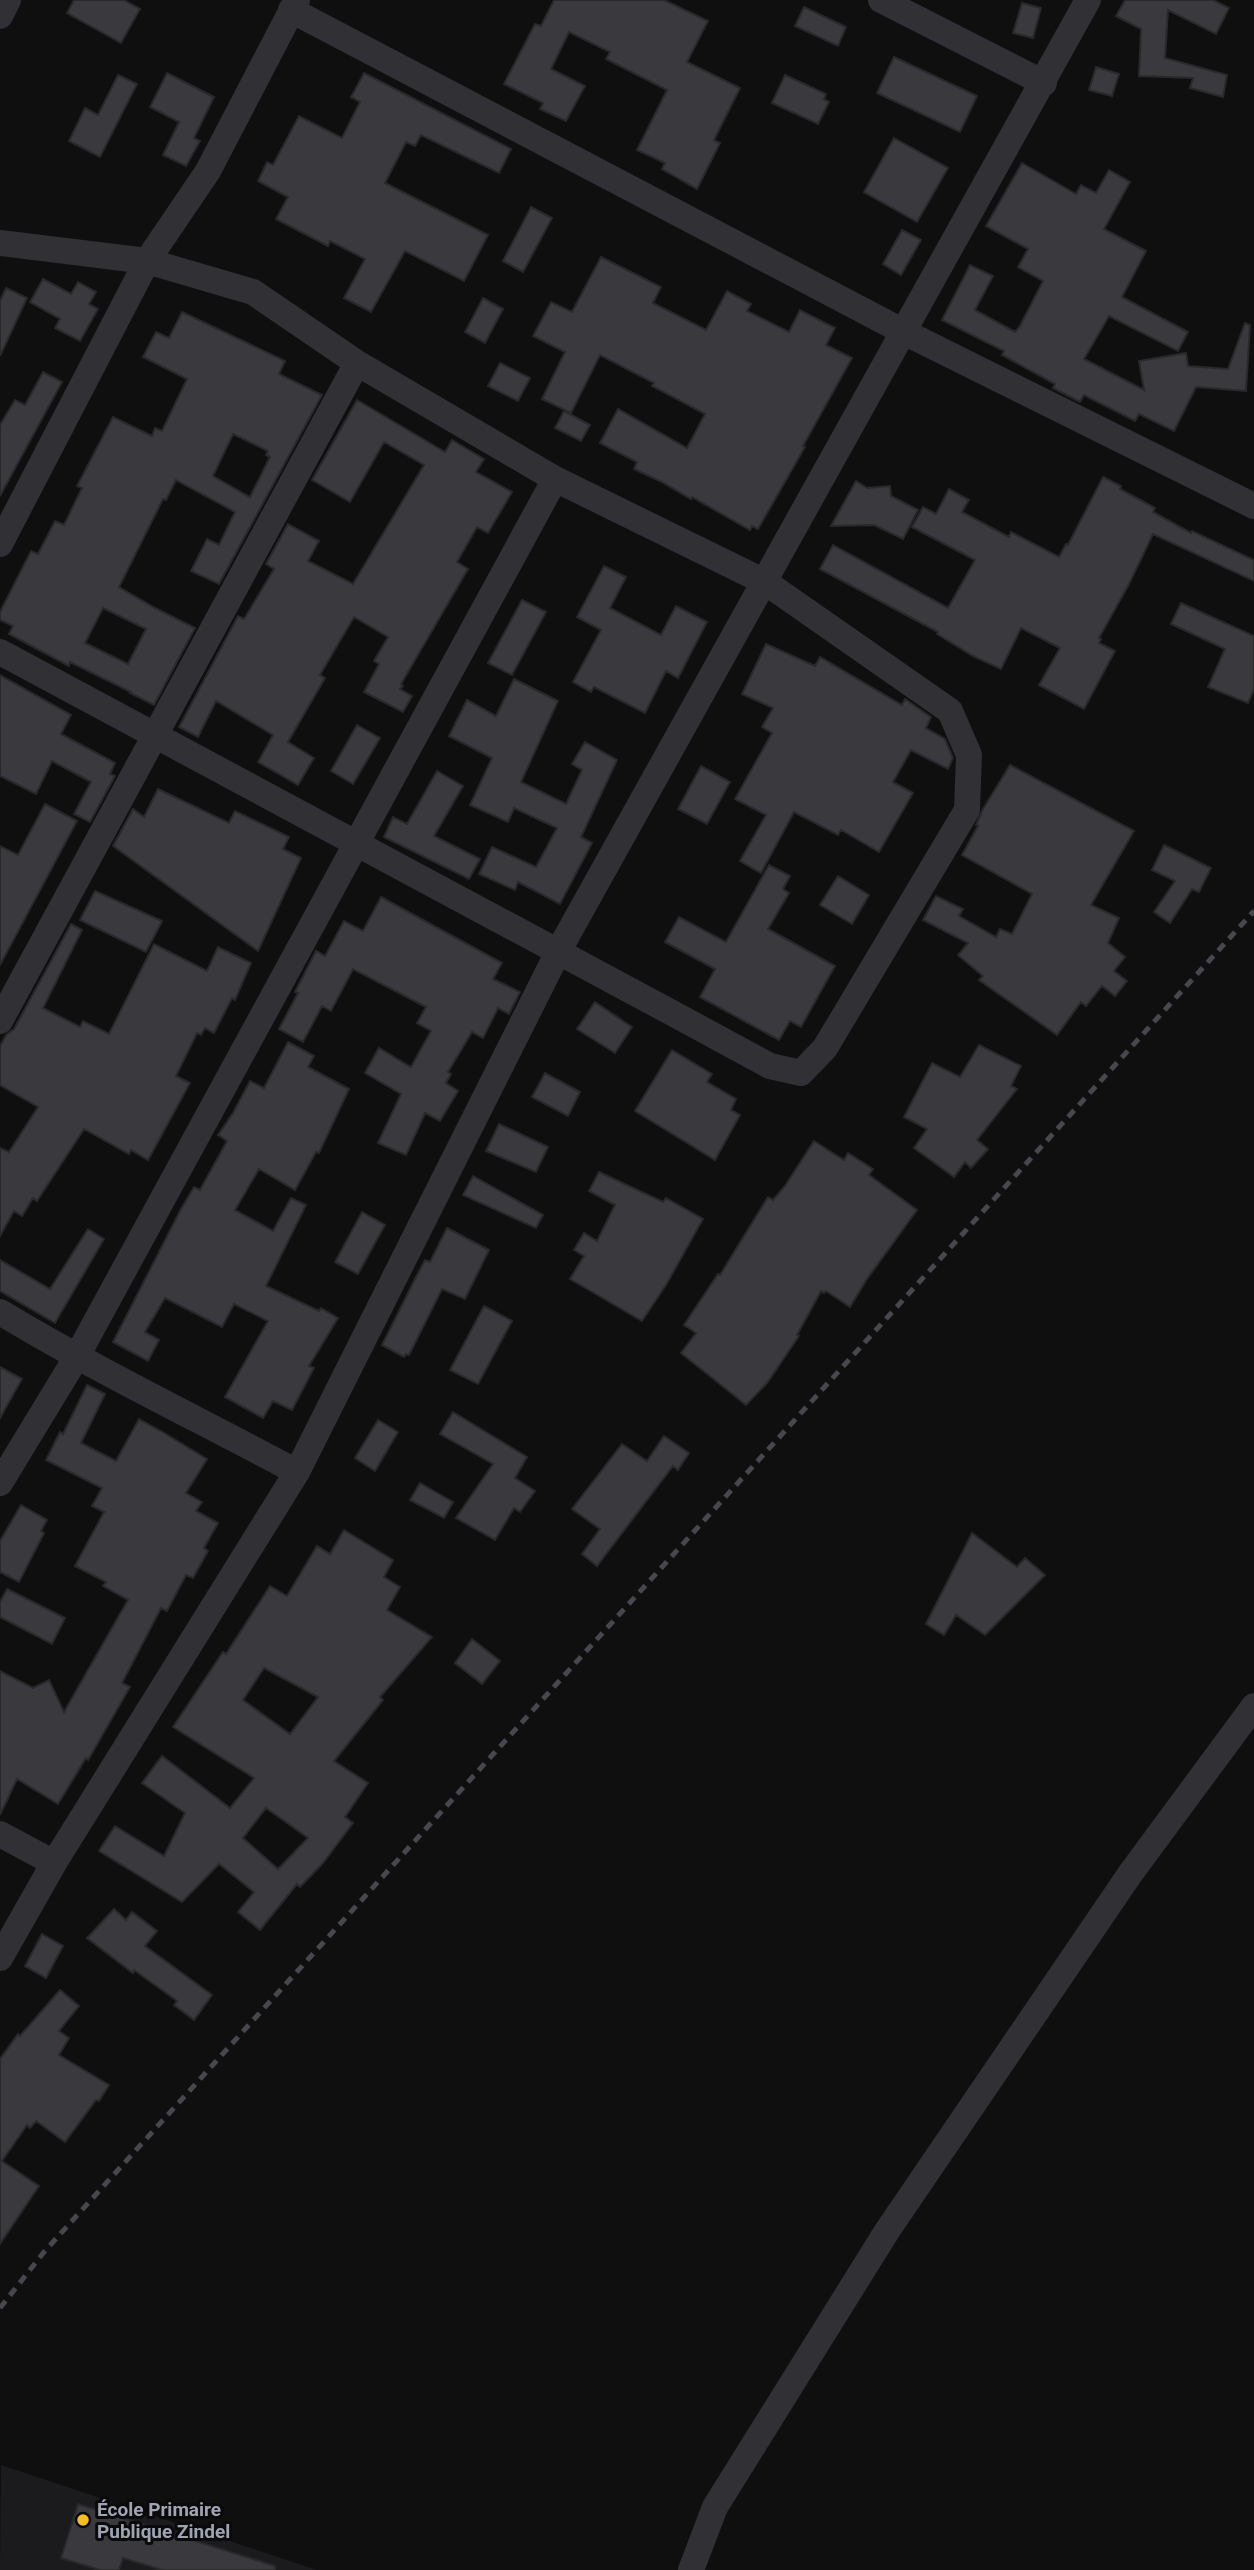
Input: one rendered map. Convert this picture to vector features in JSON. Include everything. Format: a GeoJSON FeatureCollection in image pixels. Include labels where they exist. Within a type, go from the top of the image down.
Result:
{"type":"FeatureCollection","features":[{"type":"Feature","properties":{"kind":"street"},"geometry":{"type":"LineString","coordinates":[[0,16],[8,0]]}},
{"type":"Feature","properties":{"kind":"street"},"geometry":{"type":"LineString","coordinates":[[881,0],[1044,83]]}},
{"type":"Feature","properties":{"kind":"street"},"geometry":{"type":"LineString","coordinates":[[0,1958],[54,1863],[297,1472],[559,950],[1088,0]]}},
{"type":"Feature","properties":{"kind":"street"},"geometry":{"type":"LineString","coordinates":[[0,544],[147,261],[208,171],[294,5],[904,332],[1254,506]]}},
{"type":"Feature","properties":{"kind":"street"},"geometry":{"type":"LineString","coordinates":[[0,243],[147,261],[253,292],[357,363],[555,480],[765,582],[950,711],[969,755],[967,810],[825,1048],[800,1073],[770,1066],[559,950],[355,844],[0,652]]}},
{"type":"Feature","properties":{"kind":"street"},"geometry":{"type":"LineString","coordinates":[[0,1021],[357,363]]}},
{"type":"Feature","properties":{"kind":"street"},"geometry":{"type":"LineString","coordinates":[[0,1483],[76,1358],[555,480]]}},
{"type":"Feature","properties":{"kind":"street"},"geometry":{"type":"LineString","coordinates":[[0,1312],[76,1358],[171,1404],[297,1472]]}},
{"type":"Feature","properties":{"kind":"street"},"geometry":{"type":"LineString","coordinates":[[691,2570],[715,2507],[887,2231],[1130,1874],[1254,1706]]}},
{"type":"Feature","properties":{"kind":"street"},"geometry":{"type":"LineString","coordinates":[[0,1834],[54,1863]]}},
{"type":"Feature","properties":{"kind":"shaded area","name":"École Primaire Publique Zindel"},"geometry":{"type":"Polygon","coordinates":[[[1,2465],[317,2570],[0,2570],[1,2465]]]}},
{"type":"Feature","properties":{"kind":"building"},"geometry":{"type":"Polygon","coordinates":[[[74,0],[124,0],[140,9],[121,43],[67,13],[74,0]]]}},
{"type":"Feature","properties":{"kind":"building"},"geometry":{"type":"Polygon","coordinates":[[[554,0],[664,0],[708,21],[687,62],[740,88],[714,140],[720,143],[697,189],[662,169],[665,163],[637,150],[667,90],[606,59],[610,52],[569,32],[551,69],[585,86],[566,121],[540,109],[543,103],[504,84],[535,24],[541,26],[554,0]]]}},
{"type":"Feature","properties":{"kind":"building"},"geometry":{"type":"Polygon","coordinates":[[[1125,0],[1213,0],[1229,8],[1216,34],[1168,10],[1165,58],[1227,75],[1223,97],[1190,88],[1193,78],[1139,76],[1141,29],[1116,16],[1125,0]]]}},
{"type":"Feature","properties":{"kind":"building"},"geometry":{"type":"Polygon","coordinates":[[[1022,3],[1041,8],[1033,38],[1013,33],[1022,3]]]}},
{"type":"Feature","properties":{"kind":"building"},"geometry":{"type":"Polygon","coordinates":[[[804,7],[846,27],[838,46],[795,26],[804,7]]]}},
{"type":"Feature","properties":{"kind":"building"},"geometry":{"type":"Polygon","coordinates":[[[894,57],[977,96],[960,132],[877,93],[894,57]]]}},
{"type":"Feature","properties":{"kind":"building"},"geometry":{"type":"Polygon","coordinates":[[[1096,67],[1119,74],[1112,96],[1089,90],[1096,67]]]}},
{"type":"Feature","properties":{"kind":"building"},"geometry":{"type":"Polygon","coordinates":[[[167,73],[214,97],[194,138],[200,141],[186,166],[163,155],[179,122],[150,107],[167,73]]]}},
{"type":"Feature","properties":{"kind":"building"},"geometry":{"type":"Polygon","coordinates":[[[364,73],[511,149],[499,173],[421,135],[415,146],[406,142],[385,183],[488,235],[464,281],[405,251],[371,312],[344,298],[365,259],[330,241],[328,246],[276,219],[288,197],[258,181],[267,162],[273,165],[299,116],[342,138],[360,102],[351,97],[364,73]]]}},
{"type":"Feature","properties":{"kind":"building"},"geometry":{"type":"Polygon","coordinates":[[[118,75],[137,84],[100,157],[69,141],[85,108],[98,115],[118,75]]]}},
{"type":"Feature","properties":{"kind":"building"},"geometry":{"type":"Polygon","coordinates":[[[785,75],[826,94],[824,99],[829,102],[818,124],[772,103],[785,75]]]}},
{"type":"Feature","properties":{"kind":"building"},"geometry":{"type":"Polygon","coordinates":[[[894,138],[948,168],[917,222],[864,192],[894,138]]]}},
{"type":"Feature","properties":{"kind":"building"},"geometry":{"type":"Polygon","coordinates":[[[1022,163],[1076,194],[1081,185],[1096,193],[1109,170],[1130,182],[1104,229],[1146,251],[1122,297],[1188,332],[1178,351],[1109,316],[1084,359],[1144,390],[1139,361],[1186,353],[1188,366],[1228,369],[1245,323],[1250,325],[1246,391],[1196,387],[1174,431],[1139,414],[1135,421],[1084,395],[1080,402],[1053,388],[1055,384],[1002,355],[1004,351],[942,320],[970,265],[993,276],[975,310],[1015,332],[1043,281],[1018,267],[1028,249],[986,226],[1022,163]]]}},
{"type":"Feature","properties":{"kind":"building"},"geometry":{"type":"Polygon","coordinates":[[[531,207],[552,218],[523,272],[503,261],[531,207]]]}},
{"type":"Feature","properties":{"kind":"building"},"geometry":{"type":"Polygon","coordinates":[[[902,230],[921,240],[901,275],[883,264],[902,230]]]}},
{"type":"Feature","properties":{"kind":"building"},"geometry":{"type":"Polygon","coordinates":[[[601,257],[661,287],[653,303],[706,330],[727,291],[751,304],[747,311],[789,332],[800,310],[835,328],[826,345],[852,358],[758,529],[752,526],[750,530],[692,497],[691,499],[634,469],[637,462],[600,443],[618,409],[687,448],[705,414],[652,386],[654,383],[600,355],[571,413],[542,399],[565,352],[533,336],[551,302],[572,312],[601,257]]]}},
{"type":"Feature","properties":{"kind":"building"},"geometry":{"type":"Polygon","coordinates":[[[43,279],[71,294],[78,282],[96,292],[89,304],[98,309],[80,341],[55,328],[60,319],[30,302],[43,279]]]}},
{"type":"Feature","properties":{"kind":"building"},"geometry":{"type":"Polygon","coordinates":[[[6,288],[27,298],[0,356],[0,301],[6,288]]]}},
{"type":"Feature","properties":{"kind":"building"},"geometry":{"type":"Polygon","coordinates":[[[483,298],[503,309],[485,343],[465,332],[483,298]]]}},
{"type":"Feature","properties":{"kind":"building"},"geometry":{"type":"Polygon","coordinates":[[[182,312],[285,361],[279,374],[322,395],[219,584],[191,571],[207,539],[219,545],[235,512],[176,480],[166,500],[163,499],[119,587],[195,628],[154,705],[70,662],[69,666],[9,634],[13,626],[0,620],[0,612],[31,551],[38,554],[55,521],[64,525],[82,488],[77,486],[113,417],[152,436],[155,428],[162,431],[187,379],[143,357],[156,332],[169,338],[182,312]],[[233,434],[213,476],[250,497],[270,457],[266,455],[268,451],[233,434]],[[103,608],[85,643],[128,664],[146,629],[103,608]]]}},
{"type":"Feature","properties":{"kind":"building"},"geometry":{"type":"Polygon","coordinates":[[[500,363],[530,378],[518,401],[488,386],[500,363]]]}},
{"type":"Feature","properties":{"kind":"building"},"geometry":{"type":"Polygon","coordinates":[[[43,372],[62,382],[0,496],[0,425],[15,400],[25,405],[43,372]]]}},
{"type":"Feature","properties":{"kind":"building"},"geometry":{"type":"Polygon","coordinates":[[[357,400],[445,452],[452,440],[484,459],[476,472],[512,492],[488,533],[477,527],[457,562],[468,569],[401,684],[403,686],[400,689],[412,696],[403,712],[364,692],[379,664],[374,661],[388,637],[354,617],[320,675],[325,678],[288,742],[314,758],[298,785],[258,762],[273,735],[216,701],[198,737],[179,727],[238,616],[244,619],[274,569],[266,564],[288,524],[319,541],[308,561],[353,584],[424,465],[384,442],[350,502],[312,480],[357,400]]]}},
{"type":"Feature","properties":{"kind":"building"},"geometry":{"type":"Polygon","coordinates":[[[564,411],[590,425],[581,441],[555,428],[564,411]]]}},
{"type":"Feature","properties":{"kind":"building"},"geometry":{"type":"Polygon","coordinates":[[[1103,477],[1155,508],[1153,512],[1191,533],[1192,531],[1254,560],[1254,581],[1153,534],[1099,638],[1099,643],[1115,651],[1084,709],[1039,685],[1060,648],[1021,628],[1001,669],[973,656],[937,634],[938,632],[820,569],[833,545],[948,608],[975,560],[912,527],[923,507],[936,514],[949,489],[969,500],[962,512],[1009,537],[1011,532],[1059,557],[1066,544],[1068,545],[1103,477]]]}},
{"type":"Feature","properties":{"kind":"building"},"geometry":{"type":"Polygon","coordinates":[[[856,481],[867,488],[890,486],[891,496],[918,510],[903,539],[874,525],[831,526],[856,481]]]}},
{"type":"Feature","properties":{"kind":"building"},"geometry":{"type":"Polygon","coordinates":[[[604,566],[626,577],[610,608],[661,635],[676,606],[707,622],[678,678],[666,671],[645,713],[594,687],[591,692],[573,682],[601,630],[577,617],[604,566]]]}},
{"type":"Feature","properties":{"kind":"building"},"geometry":{"type":"Polygon","coordinates":[[[522,600],[546,612],[512,675],[488,663],[522,600]]]}},
{"type":"Feature","properties":{"kind":"building"},"geometry":{"type":"Polygon","coordinates":[[[1181,603],[1254,636],[1254,689],[1248,703],[1208,687],[1225,649],[1171,624],[1181,603]]]}},
{"type":"Feature","properties":{"kind":"building"},"geometry":{"type":"Polygon","coordinates":[[[766,644],[815,666],[820,657],[902,705],[905,699],[931,717],[926,728],[945,739],[953,758],[948,769],[911,750],[893,782],[913,793],[879,852],[841,830],[838,835],[794,812],[761,873],[740,861],[766,815],[735,799],[772,733],[762,727],[773,708],[742,694],[766,644]]]}},
{"type":"Feature","properties":{"kind":"building"},"geometry":{"type":"Polygon","coordinates":[[[0,675],[71,715],[61,734],[115,763],[110,774],[115,776],[90,822],[74,814],[91,782],[52,761],[36,794],[0,776],[0,675]]]}},
{"type":"Feature","properties":{"kind":"building"},"geometry":{"type":"Polygon","coordinates":[[[514,679],[558,701],[521,782],[566,804],[582,770],[572,764],[585,742],[617,760],[581,837],[592,843],[560,904],[518,882],[515,890],[479,874],[492,847],[536,867],[557,828],[514,808],[508,822],[470,805],[492,758],[449,736],[467,700],[496,716],[514,679]]]}},
{"type":"Feature","properties":{"kind":"building"},"geometry":{"type":"Polygon","coordinates":[[[357,725],[380,738],[353,784],[331,771],[357,725]]]}},
{"type":"Feature","properties":{"kind":"building"},"geometry":{"type":"Polygon","coordinates":[[[1010,765],[1134,831],[1091,905],[1119,918],[1108,943],[1125,957],[1114,971],[1127,981],[1115,996],[1102,986],[1086,1006],[1081,1002],[1057,1035],[979,980],[983,976],[958,955],[968,943],[923,920],[936,896],[963,909],[959,916],[996,937],[1000,929],[1012,934],[1032,894],[962,855],[978,826],[976,825],[983,809],[1010,765]]]}},
{"type":"Feature","properties":{"kind":"building"},"geometry":{"type":"Polygon","coordinates":[[[701,766],[730,782],[707,824],[678,809],[701,766]]]}},
{"type":"Feature","properties":{"kind":"building"},"geometry":{"type":"Polygon","coordinates":[[[437,771],[463,786],[434,836],[480,859],[469,879],[384,837],[393,817],[407,824],[437,771]]]}},
{"type":"Feature","properties":{"kind":"building"},"geometry":{"type":"Polygon","coordinates":[[[158,789],[229,823],[235,811],[289,837],[283,849],[301,858],[258,951],[113,846],[133,809],[144,817],[158,789]]]}},
{"type":"Feature","properties":{"kind":"building"},"geometry":{"type":"Polygon","coordinates":[[[45,804],[77,821],[0,965],[0,846],[18,855],[45,804]]]}},
{"type":"Feature","properties":{"kind":"building"},"geometry":{"type":"Polygon","coordinates":[[[1164,845],[1211,868],[1199,892],[1192,889],[1170,923],[1154,912],[1175,881],[1152,870],[1164,845]]]}},
{"type":"Feature","properties":{"kind":"building"},"geometry":{"type":"Polygon","coordinates":[[[769,865],[790,876],[783,889],[789,893],[768,929],[835,966],[801,1027],[790,1021],[779,1040],[700,997],[715,969],[665,942],[679,917],[726,942],[769,865]]]}},
{"type":"Feature","properties":{"kind":"building"},"geometry":{"type":"Polygon","coordinates":[[[838,876],[869,895],[852,924],[820,905],[838,876]]]}},
{"type":"Feature","properties":{"kind":"building"},"geometry":{"type":"Polygon","coordinates":[[[95,891],[162,921],[146,952],[80,920],[95,891]]]}},
{"type":"Feature","properties":{"kind":"building"},"geometry":{"type":"Polygon","coordinates":[[[381,897],[502,963],[493,979],[520,992],[509,1014],[498,1008],[483,1038],[472,1032],[448,1072],[451,1074],[446,1083],[458,1091],[440,1121],[425,1113],[406,1155],[378,1143],[401,1094],[365,1073],[379,1048],[411,1067],[431,1031],[417,1023],[426,1007],[353,969],[331,1011],[322,1006],[303,1042],[279,1029],[316,951],[325,956],[344,921],[363,931],[381,897]]]}},
{"type":"Feature","properties":{"kind":"building"},"geometry":{"type":"Polygon","coordinates":[[[71,924],[82,930],[43,1008],[80,1027],[83,1021],[109,1034],[154,944],[207,971],[218,947],[251,963],[235,1000],[232,998],[214,1033],[205,1028],[201,1035],[197,1033],[176,1076],[190,1083],[148,1160],[131,1150],[129,1154],[84,1129],[37,1201],[33,1198],[22,1216],[14,1211],[0,1236],[0,1148],[9,1152],[38,1107],[0,1085],[0,1046],[6,1035],[14,1029],[71,924]]]}},
{"type":"Feature","properties":{"kind":"building"},"geometry":{"type":"Polygon","coordinates":[[[595,1002],[632,1027],[615,1053],[577,1029],[595,1002]]]}},
{"type":"Feature","properties":{"kind":"building"},"geometry":{"type":"Polygon","coordinates":[[[288,1042],[314,1056],[308,1067],[349,1089],[319,1153],[316,1152],[295,1190],[259,1169],[235,1210],[273,1231],[291,1198],[306,1205],[266,1286],[319,1311],[321,1308],[338,1318],[309,1366],[314,1368],[292,1410],[273,1401],[263,1418],[225,1397],[268,1321],[234,1304],[222,1327],[165,1298],[145,1332],[159,1340],[148,1361],[113,1342],[181,1209],[194,1187],[200,1190],[227,1141],[218,1135],[250,1081],[264,1088],[288,1042]]]}},
{"type":"Feature","properties":{"kind":"building"},"geometry":{"type":"Polygon","coordinates":[[[979,1045],[1021,1066],[1011,1086],[1017,1089],[977,1140],[988,1149],[971,1168],[965,1162],[954,1177],[914,1148],[927,1129],[904,1117],[932,1063],[960,1077],[979,1045]]]}},
{"type":"Feature","properties":{"kind":"building"},"geometry":{"type":"Polygon","coordinates":[[[672,1050],[712,1074],[707,1082],[736,1099],[731,1110],[740,1115],[715,1160],[635,1111],[672,1050]]]}},
{"type":"Feature","properties":{"kind":"building"},"geometry":{"type":"Polygon","coordinates":[[[545,1073],[580,1092],[568,1116],[532,1097],[545,1073]]]}},
{"type":"Feature","properties":{"kind":"building"},"geometry":{"type":"Polygon","coordinates":[[[499,1124],[548,1147],[536,1172],[486,1151],[499,1124]]]}},
{"type":"Feature","properties":{"kind":"building"},"geometry":{"type":"Polygon","coordinates":[[[814,1141],[844,1160],[848,1153],[873,1169],[869,1175],[917,1210],[850,1307],[826,1291],[821,1291],[797,1335],[799,1336],[767,1383],[746,1405],[681,1353],[696,1333],[684,1325],[718,1274],[720,1275],[768,1197],[773,1200],[785,1186],[814,1141]]]}},
{"type":"Feature","properties":{"kind":"building"},"geometry":{"type":"Polygon","coordinates":[[[599,1172],[663,1202],[666,1198],[703,1219],[666,1285],[642,1321],[570,1279],[584,1256],[574,1250],[584,1233],[597,1241],[615,1205],[589,1191],[599,1172]]]}},
{"type":"Feature","properties":{"kind":"building"},"geometry":{"type":"Polygon","coordinates":[[[473,1176],[543,1215],[536,1228],[463,1195],[473,1176]]]}},
{"type":"Feature","properties":{"kind":"building"},"geometry":{"type":"Polygon","coordinates":[[[362,1212],[385,1225],[358,1274],[335,1262],[362,1212]]]}},
{"type":"Feature","properties":{"kind":"building"},"geometry":{"type":"Polygon","coordinates":[[[447,1228],[489,1250],[465,1299],[442,1289],[409,1355],[404,1357],[382,1345],[425,1260],[430,1262],[447,1228]]]}},
{"type":"Feature","properties":{"kind":"building"},"geometry":{"type":"Polygon","coordinates":[[[88,1229],[104,1239],[55,1323],[0,1291],[0,1260],[50,1289],[88,1229]]]}},
{"type":"Feature","properties":{"kind":"building"},"geometry":{"type":"Polygon","coordinates":[[[484,1306],[512,1321],[478,1384],[450,1370],[484,1306]]]}},
{"type":"Feature","properties":{"kind":"building"},"geometry":{"type":"Polygon","coordinates":[[[0,1367],[22,1379],[0,1418],[0,1367]]]}},
{"type":"Feature","properties":{"kind":"building"},"geometry":{"type":"Polygon","coordinates":[[[87,1385],[105,1394],[81,1443],[116,1461],[139,1419],[161,1431],[207,1459],[186,1493],[202,1502],[196,1511],[218,1523],[204,1548],[208,1551],[193,1578],[186,1575],[167,1611],[161,1608],[122,1683],[130,1687],[88,1760],[86,1758],[58,1804],[17,1779],[0,1815],[0,1671],[33,1688],[49,1680],[64,1712],[128,1600],[103,1586],[106,1582],[75,1566],[104,1512],[92,1506],[102,1488],[46,1460],[60,1432],[63,1434],[87,1385]]]}},
{"type":"Feature","properties":{"kind":"building"},"geometry":{"type":"Polygon","coordinates":[[[453,1412],[527,1457],[515,1478],[535,1491],[520,1512],[514,1508],[495,1540],[456,1518],[493,1464],[440,1434],[453,1412]]]}},
{"type":"Feature","properties":{"kind":"building"},"geometry":{"type":"Polygon","coordinates":[[[378,1420],[398,1432],[375,1471],[355,1458],[378,1420]]]}},
{"type":"Feature","properties":{"kind":"building"},"geometry":{"type":"Polygon","coordinates":[[[664,1436],[689,1453],[678,1470],[673,1466],[597,1566],[582,1554],[600,1529],[572,1509],[622,1444],[647,1461],[664,1436]]]}},
{"type":"Feature","properties":{"kind":"building"},"geometry":{"type":"Polygon","coordinates":[[[420,1483],[453,1502],[444,1518],[410,1500],[420,1483]]]}},
{"type":"Feature","properties":{"kind":"building"},"geometry":{"type":"Polygon","coordinates":[[[21,1505],[47,1520],[41,1531],[44,1533],[19,1582],[0,1572],[0,1541],[21,1505]]]}},
{"type":"Feature","properties":{"kind":"building"},"geometry":{"type":"Polygon","coordinates":[[[344,1530],[393,1560],[384,1577],[400,1587],[387,1610],[432,1637],[380,1697],[383,1700],[334,1761],[368,1783],[345,1817],[353,1823],[323,1863],[300,1887],[297,1884],[260,1930],[238,1912],[254,1892],[219,1864],[182,1902],[99,1851],[115,1826],[164,1856],[185,1813],[142,1783],[162,1756],[230,1808],[254,1778],[173,1727],[223,1652],[226,1654],[270,1586],[287,1596],[317,1546],[330,1554],[344,1530]],[[264,1668],[243,1700],[290,1734],[318,1697],[264,1668]],[[266,1808],[243,1838],[278,1869],[308,1838],[266,1808]]]}},
{"type":"Feature","properties":{"kind":"building"},"geometry":{"type":"Polygon","coordinates":[[[972,1533],[1017,1567],[1025,1558],[1045,1575],[985,1635],[956,1615],[944,1635],[926,1624],[972,1533]]]}},
{"type":"Feature","properties":{"kind":"building"},"geometry":{"type":"Polygon","coordinates":[[[7,1589],[65,1618],[52,1644],[0,1617],[0,1602],[7,1589]]]}},
{"type":"Feature","properties":{"kind":"building"},"geometry":{"type":"Polygon","coordinates":[[[472,1639],[500,1661],[482,1684],[455,1663],[472,1639]]]}},
{"type":"Feature","properties":{"kind":"building"},"geometry":{"type":"Polygon","coordinates":[[[114,1909],[126,1920],[132,1912],[157,1931],[145,1946],[212,1995],[194,2020],[174,2005],[177,2001],[134,1970],[133,1973],[87,1938],[114,1909]]]}},
{"type":"Feature","properties":{"kind":"building"},"geometry":{"type":"Polygon","coordinates":[[[42,1934],[63,1946],[46,1978],[25,1966],[42,1934]]]}},
{"type":"Feature","properties":{"kind":"building"},"geometry":{"type":"Polygon","coordinates":[[[60,1990],[79,2006],[59,2031],[69,2038],[59,2055],[109,2085],[65,2142],[36,2121],[30,2128],[27,2125],[2,2161],[39,2186],[0,2244],[0,2059],[18,2034],[20,2036],[60,1990]]]}},
{"type":"Feature","properties":{"kind":"building"},"geometry":{"type":"Polygon","coordinates":[[[78,2504],[275,2566],[275,2570],[162,2570],[123,2558],[119,2570],[100,2570],[61,2558],[78,2504]]]}},
{"type":"Feature","properties":{"kind":"railway"},"geometry":{"type":"LineString","coordinates":[[0,2308],[44,2252],[1254,911]]}},
{"type":"Feature","properties":{"kind":"place","name":"École Primaire Publique Zindel"},"geometry":{"type":"Point","coordinates":[83,2520]}}]}
